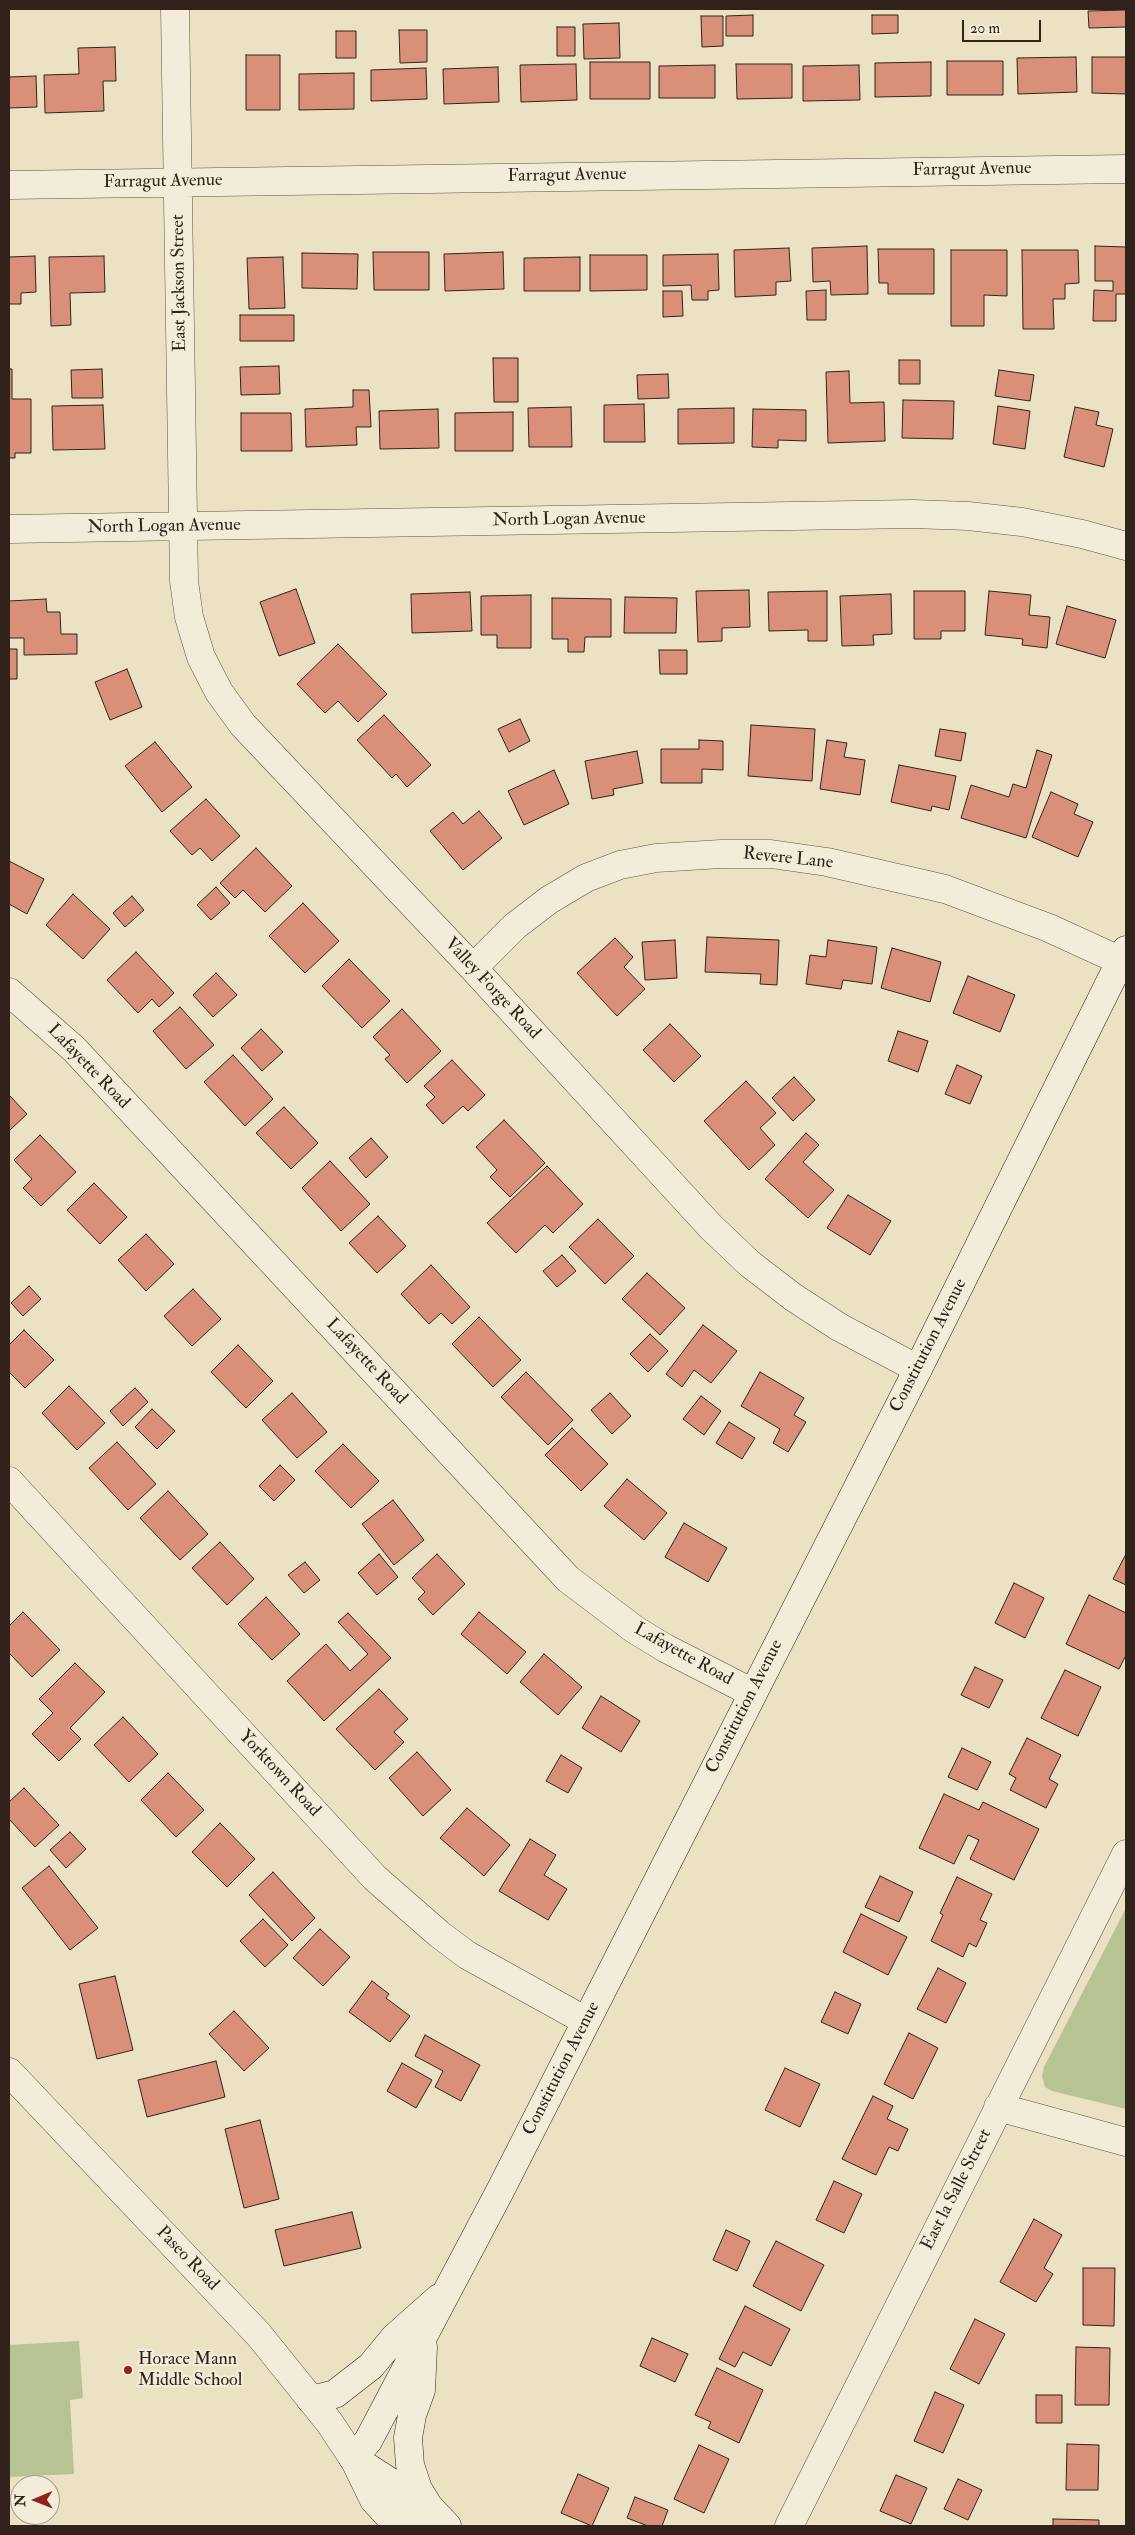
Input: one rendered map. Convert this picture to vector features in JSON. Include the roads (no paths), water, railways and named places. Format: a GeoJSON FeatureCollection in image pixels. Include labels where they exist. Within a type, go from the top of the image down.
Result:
{"type":"FeatureCollection","features":[{"type":"Feature","properties":{"kind":"street","name":"East Jackson Street"},"geometry":{"type":"LineString","coordinates":[[175,9],[184,527]]}},
{"type":"Feature","properties":{"kind":"street","name":"Farragut Avenue"},"geometry":{"type":"LineString","coordinates":[[9,185],[1126,169]]}},
{"type":"Feature","properties":{"kind":"street","name":"North Logan Avenue"},"geometry":{"type":"LineString","coordinates":[[9,530],[913,514],[968,516],[1022,522],[1082,534],[1126,546]]}},
{"type":"Feature","properties":{"kind":"street","name":"Valley Forge Road"},"geometry":{"type":"LineString","coordinates":[[184,527],[184,581],[189,616],[201,657],[219,692],[243,725],[474,968],[666,1179],[750,1264],[839,1328],[918,1368]]}},
{"type":"Feature","properties":{"kind":"street","name":"Revere Lane"},"geometry":{"type":"LineString","coordinates":[[474,968],[515,926],[549,900],[586,878],[620,865],[656,858],[721,854],[771,854],[827,862],[945,889],[1123,956]]}},
{"type":"Feature","properties":{"kind":"street","name":"Constitution Avenue"},"geometry":{"type":"LineString","coordinates":[[353,2458],[368,2441],[451,2287],[918,1368],[1123,956]]}},
{"type":"Feature","properties":{"kind":"street","name":"Lafayette Road"},"geometry":{"type":"LineString","coordinates":[[9,992],[74,1049],[568,1578],[634,1629],[665,1648],[753,1693]]}},
{"type":"Feature","properties":{"kind":"street","name":"Yorktown Road"},"geometry":{"type":"LineString","coordinates":[[9,1481],[375,1878],[439,1934],[468,1955],[586,2021]]}},
{"type":"Feature","properties":{"kind":"street","name":"East la Salle Street"},"geometry":{"type":"LineString","coordinates":[[789,2526],[1126,1854]]}},
{"type":"Feature","properties":{"kind":"street","name":"Paseo Road"},"geometry":{"type":"LineString","coordinates":[[9,2072],[259,2335],[311,2400],[353,2458],[374,2500],[398,2526]]}},
{"type":"Feature","properties":{"kind":"street"},"geometry":{"type":"LineString","coordinates":[[998,2107],[1126,2142]]}},
{"type":"Feature","properties":{"kind":"street"},"geometry":{"type":"LineString","coordinates":[[311,2400],[335,2394],[371,2366],[394,2337],[451,2287]]}},
{"type":"Feature","properties":{"kind":"street"},"geometry":{"type":"LineString","coordinates":[[423,2341],[421,2390],[412,2416],[408,2438],[410,2465],[418,2489],[429,2506],[447,2526]]}},
{"type":"Feature","properties":{"kind":"street","name":"Paseo Road"},"geometry":{"type":"LineString","coordinates":[[353,2458],[390,2482],[420,2517],[435,2526]]}},
{"type":"Feature","properties":{"kind":"place","name":"Horace Mann Middle School"},"geometry":{"type":"Point","coordinates":[128,2370]}}]}
